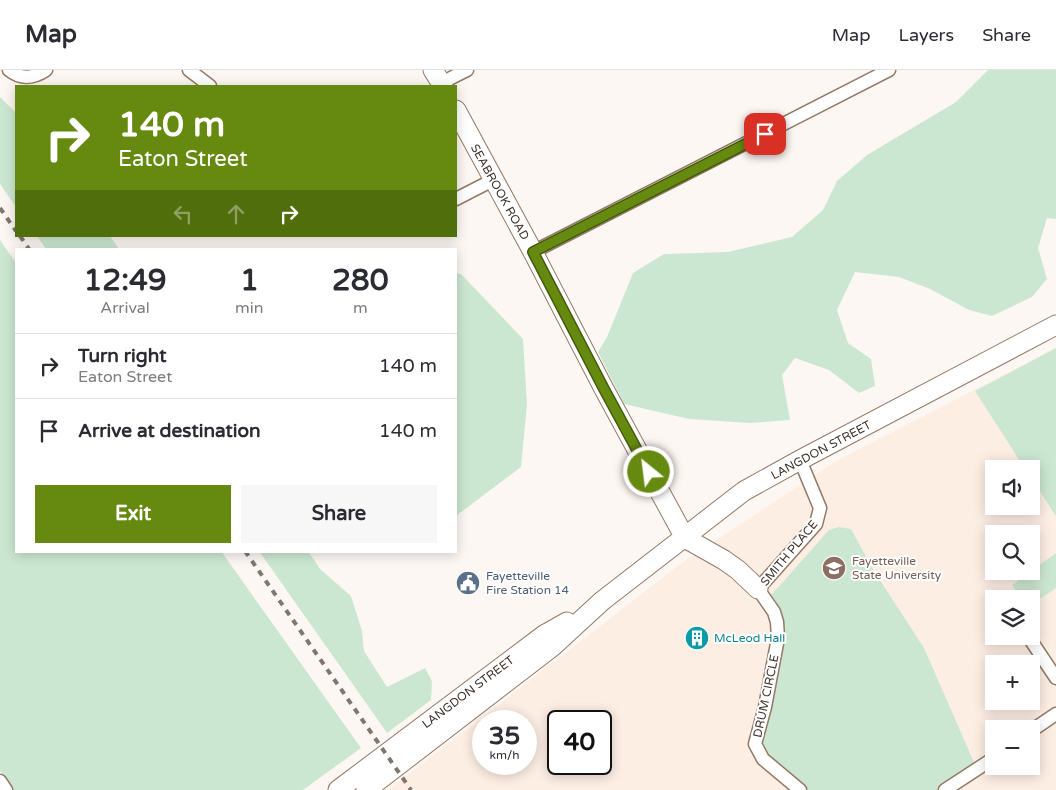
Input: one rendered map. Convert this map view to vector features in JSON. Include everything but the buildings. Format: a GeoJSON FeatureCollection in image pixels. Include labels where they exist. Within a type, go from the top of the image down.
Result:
{"type":"FeatureCollection","features":[{"type":"Feature","properties":{"kind":"street"},"geometry":{"type":"LineString","coordinates":[[9,70],[21,76],[30,77],[46,70]]}},
{"type":"Feature","properties":{"kind":"street"},"geometry":{"type":"LineString","coordinates":[[190,70],[209,85]]}},
{"type":"Feature","properties":{"kind":"street"},"geometry":{"type":"LineString","coordinates":[[439,80],[467,70]]}},
{"type":"Feature","properties":{"kind":"street"},"geometry":{"type":"LineString","coordinates":[[533,252],[889,70]]}},
{"type":"Feature","properties":{"kind":"street","name":"SEABROOK ROAD"},"geometry":{"type":"LineString","coordinates":[[457,112],[685,538]]}},
{"type":"Feature","properties":{"kind":"street"},"geometry":{"type":"LineString","coordinates":[[457,198],[493,180]]}},
{"type":"Feature","properties":{"kind":"street","name":"LANGDON STREET"},"geometry":{"type":"LineString","coordinates":[[338,790],[366,786],[552,647],[602,601],[744,492],[800,460],[1056,325]]}},
{"type":"Feature","properties":{"kind":"street","name":"SMITH PLACE"},"geometry":{"type":"LineString","coordinates":[[758,589],[811,530],[820,516],[820,508],[800,460]]}},
{"type":"Feature","properties":{"kind":"street"},"geometry":{"type":"LineString","coordinates":[[685,538],[724,560],[758,589]]}},
{"type":"Feature","properties":{"kind":"street","name":"DRUM CIRCLE"},"geometry":{"type":"LineString","coordinates":[[758,589],[774,612],[778,622],[778,638],[765,707],[755,744],[762,759],[800,790]]}},
{"type":"Feature","properties":{"kind":"street"},"geometry":{"type":"LineString","coordinates":[[1034,645],[1056,678]]}},
{"type":"Feature","properties":{"kind":"street"},"geometry":{"type":"LineString","coordinates":[[1040,725],[1056,714]]}},
{"type":"Feature","properties":{"kind":"street"},"geometry":{"type":"LineString","coordinates":[[945,790],[985,764]]}},
{"type":"Feature","properties":{"kind":"street"},"geometry":{"type":"LineString","coordinates":[[0,781],[6,790]]}},
{"type":"Feature","properties":{"kind":"shaded area","name":"Fayetteville State University"},"geometry":{"type":"Polygon","coordinates":[[[1056,348],[1056,790],[388,790],[472,725],[472,775],[537,775],[537,710],[491,710],[679,565],[836,461],[1056,348]]]}},
{"type":"Feature","properties":{"kind":"green space"},"geometry":{"type":"Polygon","coordinates":[[[988,70],[1056,70],[1056,219],[1047,218],[1038,248],[1047,279],[1032,297],[992,316],[969,310],[930,289],[899,277],[855,272],[837,310],[848,343],[871,359],[875,386],[859,393],[829,370],[795,358],[782,375],[790,420],[750,423],[689,419],[624,404],[598,352],[607,337],[633,273],[664,254],[728,252],[792,237],[823,210],[837,181],[867,155],[956,102],[988,70]]]}},
{"type":"Feature","properties":{"kind":"green space"},"geometry":{"type":"Polygon","coordinates":[[[0,97],[15,112],[15,206],[0,184],[0,97]]]}},
{"type":"Feature","properties":{"kind":"green space"},"geometry":{"type":"Polygon","coordinates":[[[38,237],[111,237],[118,248],[45,248],[38,237]]]}},
{"type":"Feature","properties":{"kind":"green space"},"geometry":{"type":"Polygon","coordinates":[[[0,240],[15,262],[15,553],[222,553],[361,748],[303,790],[13,790],[0,771],[0,240]]]}},
{"type":"Feature","properties":{"kind":"green space"},"geometry":{"type":"Polygon","coordinates":[[[457,273],[461,274],[523,339],[527,404],[521,467],[457,515],[457,273]]]}},
{"type":"Feature","properties":{"kind":"green space"},"geometry":{"type":"Polygon","coordinates":[[[1056,348],[1056,516],[1040,492],[1040,460],[1019,460],[975,391],[1056,348]]]}},
{"type":"Feature","properties":{"kind":"green space"},"geometry":{"type":"Polygon","coordinates":[[[839,527],[851,529],[874,571],[924,648],[977,769],[945,790],[800,790],[763,759],[757,733],[778,638],[766,601],[829,530],[839,527]]]}},
{"type":"Feature","properties":{"kind":"green space"},"geometry":{"type":"Polygon","coordinates":[[[260,553],[309,553],[320,569],[351,596],[362,631],[364,651],[387,687],[425,668],[432,681],[431,700],[387,733],[260,553]]]}},
{"type":"Feature","properties":{"kind":"green space"},"geometry":{"type":"Polygon","coordinates":[[[1056,553],[1056,588],[1040,599],[1040,590],[1015,590],[1012,585],[1019,580],[1040,580],[1040,565],[1056,553]]]}},
{"type":"Feature","properties":{"kind":"railway"},"geometry":{"type":"LineString","coordinates":[[0,208],[15,230]]}},
{"type":"Feature","properties":{"kind":"railway"},"geometry":{"type":"LineString","coordinates":[[21,237],[28,248]]}},
{"type":"Feature","properties":{"kind":"railway"},"geometry":{"type":"LineString","coordinates":[[246,553],[411,790]]}},
{"type":"Feature","properties":{"kind":"place","name":"Fayetteville State University"},"geometry":{"type":"Point","coordinates":[834,568]}},
{"type":"Feature","properties":{"kind":"place","name":"Fayetteville Fire Station 14"},"geometry":{"type":"Point","coordinates":[468,583]}},
{"type":"Feature","properties":{"kind":"place","name":"McLeod Hall"},"geometry":{"type":"Point","coordinates":[697,638]}},
{"type":"Feature","properties":{"kind":"route"},"geometry":{"type":"LineString","coordinates":[[649,472],[533,252],[765,134]]}}]}
